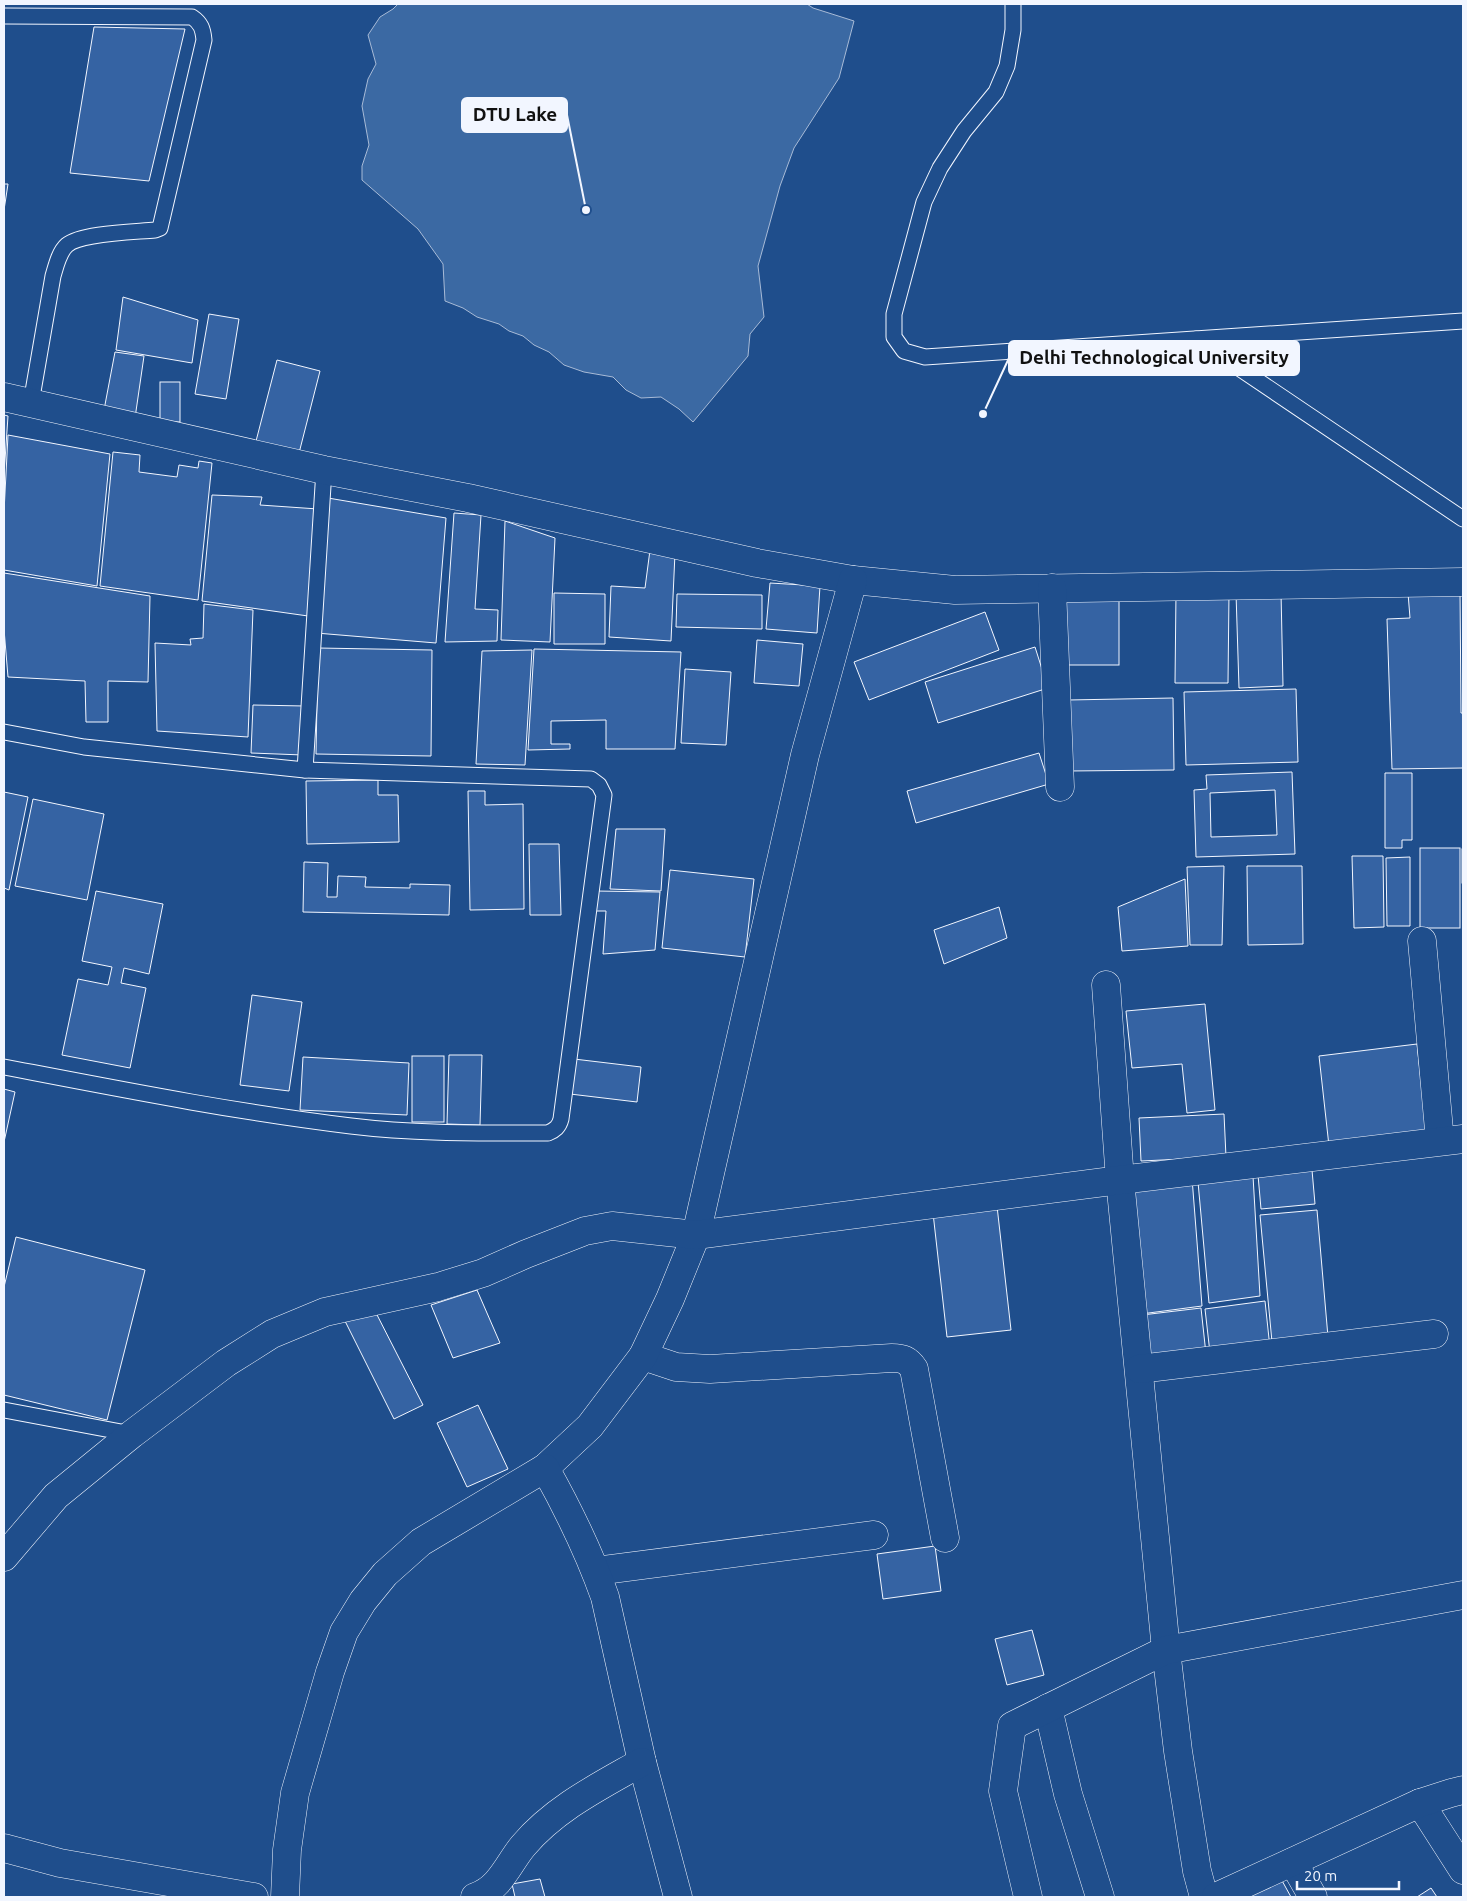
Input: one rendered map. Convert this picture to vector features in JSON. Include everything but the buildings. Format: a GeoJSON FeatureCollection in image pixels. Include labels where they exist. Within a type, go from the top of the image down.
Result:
{"type":"FeatureCollection","features":[{"type":"Feature","properties":{"kind":"street"},"geometry":{"type":"LineString","coordinates":[[4,397],[324,470],[468,498],[757,563],[853,580],[955,590],[1463,582]]}},
{"type":"Feature","properties":{"kind":"street"},"geometry":{"type":"LineString","coordinates":[[285,1897],[287,1850],[295,1793],[330,1672],[344,1632],[363,1601],[385,1574],[421,1542],[545,1468],[590,1426],[643,1356],[670,1299],[696,1235],[805,754],[853,580]]}},
{"type":"Feature","properties":{"kind":"street"},"geometry":{"type":"LineString","coordinates":[[1052,588],[1060,788]]}},
{"type":"Feature","properties":{"kind":"street"},"geometry":{"type":"LineString","coordinates":[[4,1557],[56,1496],[132,1434],[226,1363],[272,1334],[325,1312],[447,1284],[483,1273],[585,1231],[612,1226],[696,1235],[1120,1180],[1451,1140],[1422,941]]}},
{"type":"Feature","properties":{"kind":"street"},"geometry":{"type":"LineString","coordinates":[[1106,985],[1120,1180],[1166,1650],[1197,1871],[1204,1897]]}},
{"type":"Feature","properties":{"kind":"street"},"geometry":{"type":"LineString","coordinates":[[1139,1369],[1434,1334]]}},
{"type":"Feature","properties":{"kind":"street"},"geometry":{"type":"LineString","coordinates":[[643,1356],[676,1367],[710,1369],[902,1358],[910,1363],[914,1369],[945,1538]]}},
{"type":"Feature","properties":{"kind":"street"},"geometry":{"type":"LineString","coordinates":[[545,1468],[596,1571],[605,1597],[642,1762],[678,1897]]}},
{"type":"Feature","properties":{"kind":"street"},"geometry":{"type":"LineString","coordinates":[[596,1571],[874,1534]]}},
{"type":"Feature","properties":{"kind":"street"},"geometry":{"type":"LineString","coordinates":[[1028,1897],[1003,1792],[1012,1726],[1166,1650],[1463,1595]]}},
{"type":"Feature","properties":{"kind":"street"},"geometry":{"type":"LineString","coordinates":[[1048,1708],[1068,1794],[1100,1897]]}},
{"type":"Feature","properties":{"kind":"street"},"geometry":{"type":"LineString","coordinates":[[475,1897],[485,1894],[503,1877],[523,1846],[552,1818],[589,1792],[642,1762]]}},
{"type":"Feature","properties":{"kind":"street"},"geometry":{"type":"LineString","coordinates":[[1216,1897],[1420,1803],[1463,1790]]}},
{"type":"Feature","properties":{"kind":"street"},"geometry":{"type":"LineString","coordinates":[[1420,1803],[1463,1870]]}},
{"type":"Feature","properties":{"kind":"street"},"geometry":{"type":"LineString","coordinates":[[4,1848],[60,1863],[254,1897]]}},
{"type":"Feature","properties":{"kind":"street"},"geometry":{"type":"LineString","coordinates":[[1292,1862],[1313,1897]]}},
{"type":"Feature","properties":{"kind":"lane"},"geometry":{"type":"LineString","coordinates":[[1013,4],[1013,30],[1007,66],[996,92],[964,131],[940,168],[924,202],[894,314],[894,336],[904,351],[925,358],[1463,321]]}},
{"type":"Feature","properties":{"kind":"lane"},"geometry":{"type":"LineString","coordinates":[[4,16],[192,17],[202,26],[204,40],[160,228],[79,238],[66,245],[57,260],[53,276],[31,403]]}},
{"type":"Feature","properties":{"kind":"lane"},"geometry":{"type":"LineString","coordinates":[[1196,339],[1463,519]]}},
{"type":"Feature","properties":{"kind":"lane"},"geometry":{"type":"LineString","coordinates":[[305,770],[324,470]]}},
{"type":"Feature","properties":{"kind":"lane"},"geometry":{"type":"LineString","coordinates":[[4,732],[84,747],[305,770],[591,779],[599,785],[604,795],[561,1119],[559,1126],[555,1130],[548,1133],[450,1133],[353,1127],[225,1108],[4,1066]]}},
{"type":"Feature","properties":{"kind":"lane"},"geometry":{"type":"LineString","coordinates":[[4,1410],[132,1434]]}},
{"type":"Feature","properties":{"kind":"water"},"geometry":{"type":"Polygon","coordinates":[[[398,4],[807,4],[813,8],[854,21],[839,78],[794,148],[780,186],[758,266],[764,317],[750,334],[748,356],[693,422],[679,409],[661,397],[641,398],[626,390],[613,377],[584,372],[564,365],[549,352],[534,345],[523,336],[445,301],[443,264],[418,229],[362,180],[362,166],[369,145],[362,106],[368,79],[376,64],[368,35],[380,17],[398,4]]]}},
{"type":"Feature","properties":{"kind":"place","name":"DTU Lake"},"geometry":{"type":"Point","coordinates":[586,210]}},
{"type":"Feature","properties":{"kind":"place","name":"Delhi Technological University"},"geometry":{"type":"Point","coordinates":[983,414]}}]}
